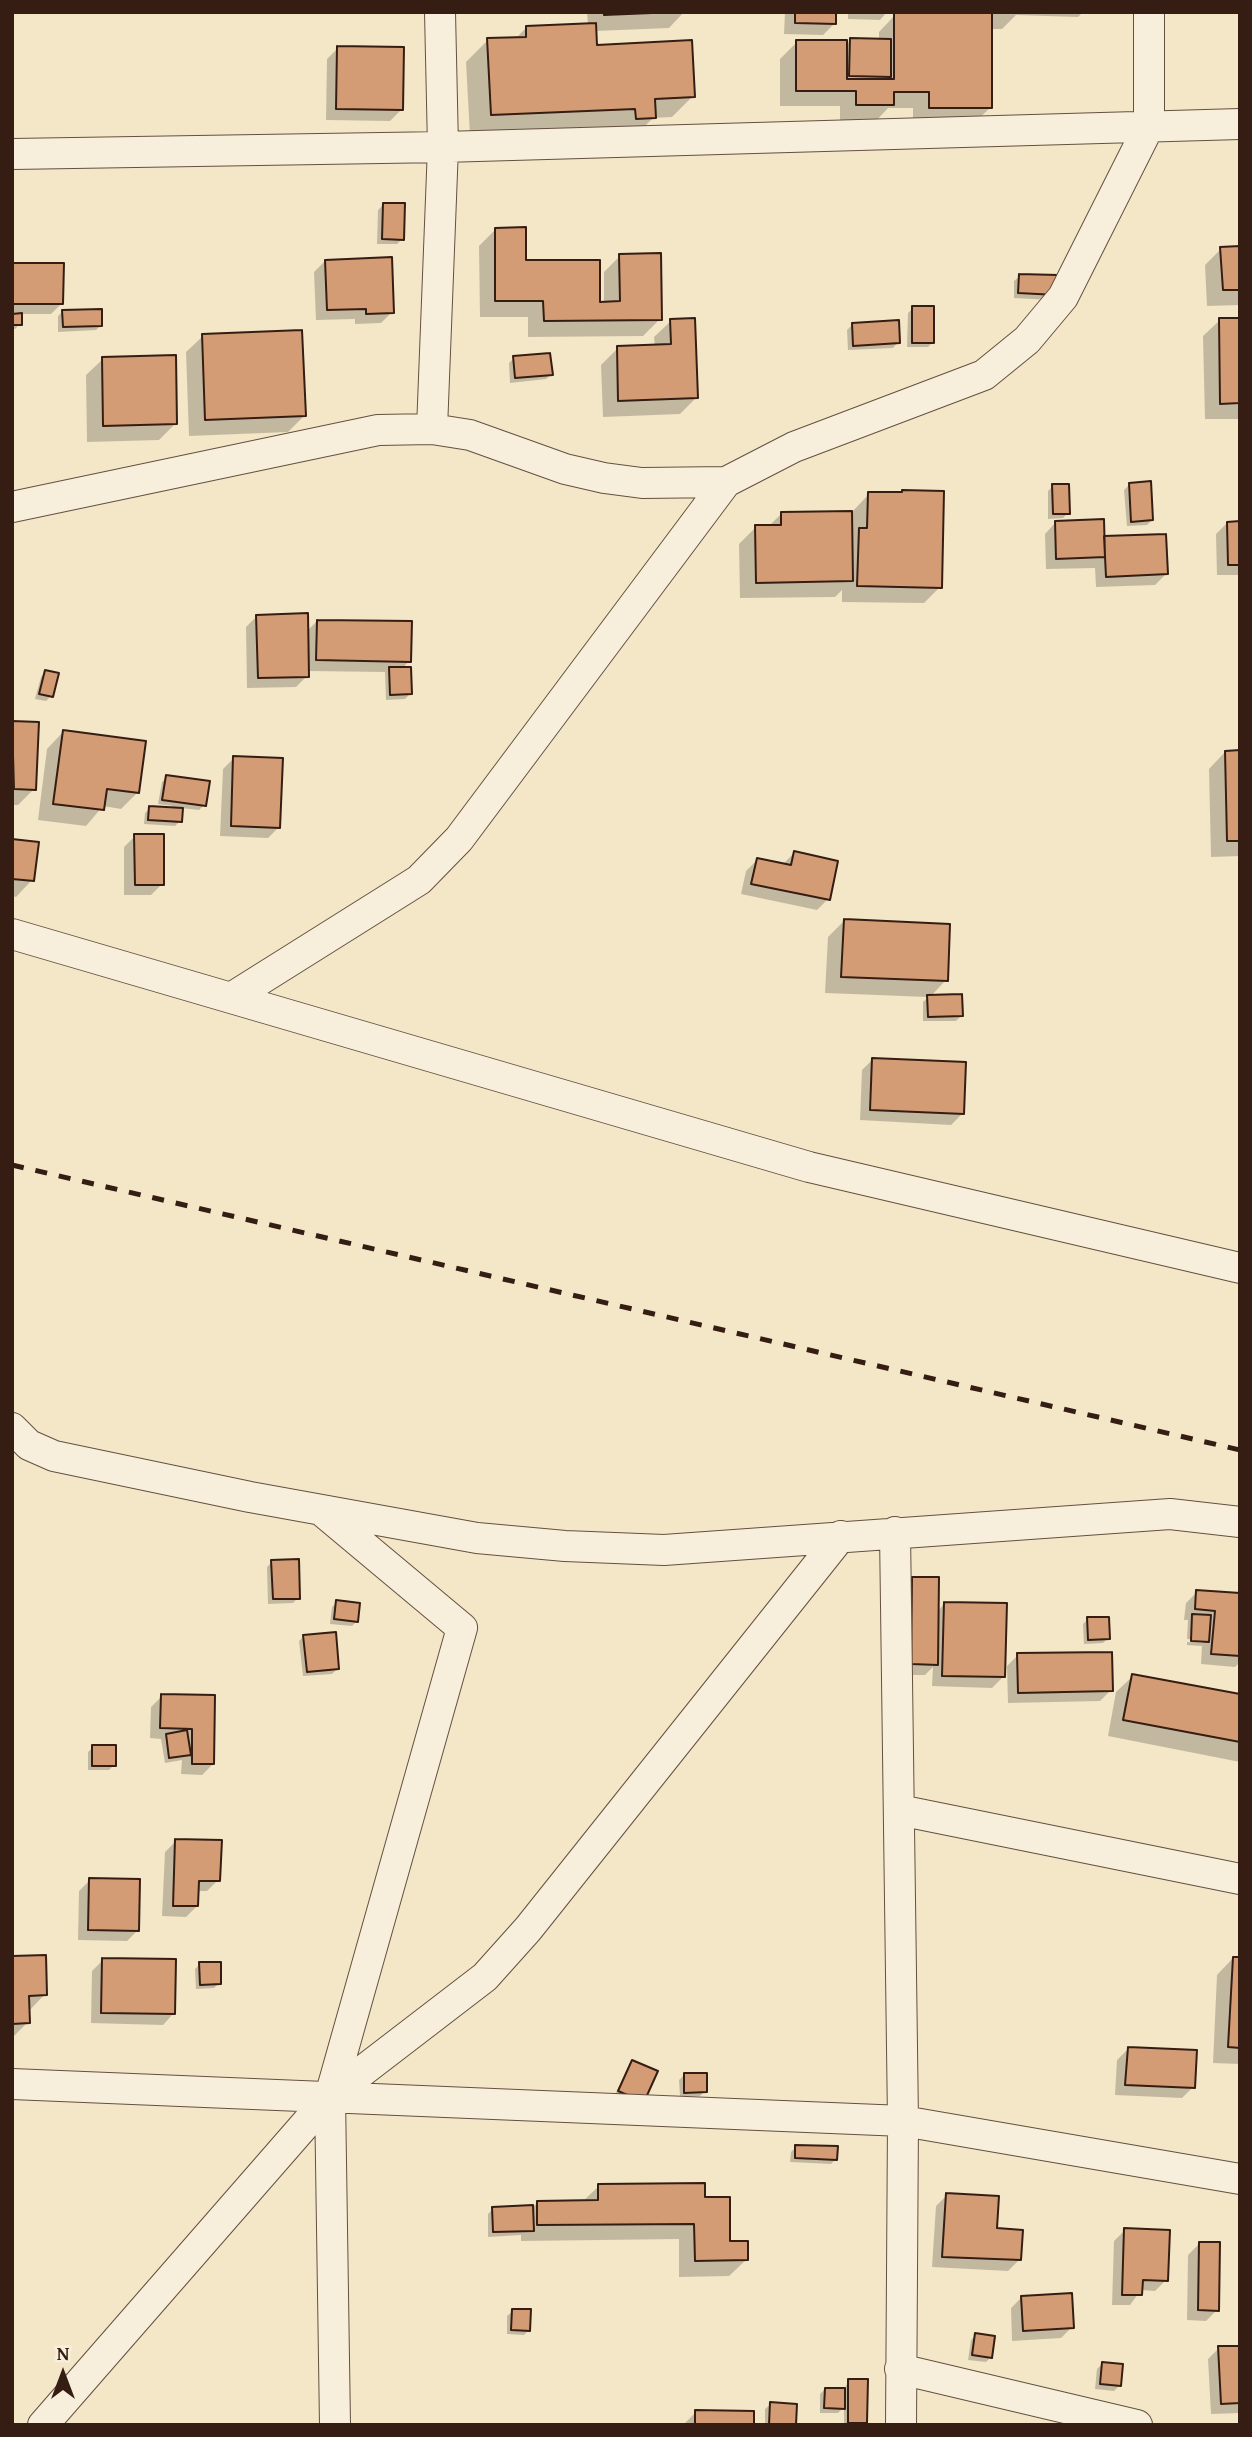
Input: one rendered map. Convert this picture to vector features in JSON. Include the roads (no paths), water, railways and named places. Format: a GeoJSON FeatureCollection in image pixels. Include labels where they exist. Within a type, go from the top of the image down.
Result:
{"type":"FeatureCollection","features":[{"type":"Feature","properties":{"kind":"street"},"geometry":{"type":"LineString","coordinates":[[432,429],[443,147],[440,12]]}},
{"type":"Feature","properties":{"kind":"street"},"geometry":{"type":"LineString","coordinates":[[231,998],[419,880],[451,847],[726,482],[794,447],[984,375],[1027,340],[1063,298],[1149,126],[1149,12]]}},
{"type":"Feature","properties":{"kind":"street"},"geometry":{"type":"LineString","coordinates":[[12,155],[443,147],[1240,124]]}},
{"type":"Feature","properties":{"kind":"street"},"geometry":{"type":"LineString","coordinates":[[12,507],[378,430],[432,429],[470,435],[565,469],[604,478],[642,483],[726,482]]}},
{"type":"Feature","properties":{"kind":"street"},"geometry":{"type":"LineString","coordinates":[[12,934],[809,1167],[1240,1268]]}},
{"type":"Feature","properties":{"kind":"street"},"geometry":{"type":"LineString","coordinates":[[12,1428],[29,1445],[54,1456],[320,1510],[477,1538],[565,1546],[664,1550],[1170,1514],[1240,1522]]}},
{"type":"Feature","properties":{"kind":"street"},"geometry":{"type":"LineString","coordinates":[[320,1510],[462,1629],[330,2096],[335,2425]]}},
{"type":"Feature","properties":{"kind":"street"},"geometry":{"type":"LineString","coordinates":[[895,1532],[903,2121],[901,2425]]}},
{"type":"Feature","properties":{"kind":"street"},"geometry":{"type":"LineString","coordinates":[[43,2425],[330,2096],[485,1978],[841,1536]]}},
{"type":"Feature","properties":{"kind":"street"},"geometry":{"type":"LineString","coordinates":[[899,1810],[1240,1879]]}},
{"type":"Feature","properties":{"kind":"street"},"geometry":{"type":"LineString","coordinates":[[12,2084],[903,2121],[1240,2179]]}},
{"type":"Feature","properties":{"kind":"street"},"geometry":{"type":"LineString","coordinates":[[900,2369],[1137,2425]]}},
{"type":"Feature","properties":{"kind":"railway"},"geometry":{"type":"LineString","coordinates":[[12,1165],[1240,1450]]}}]}
